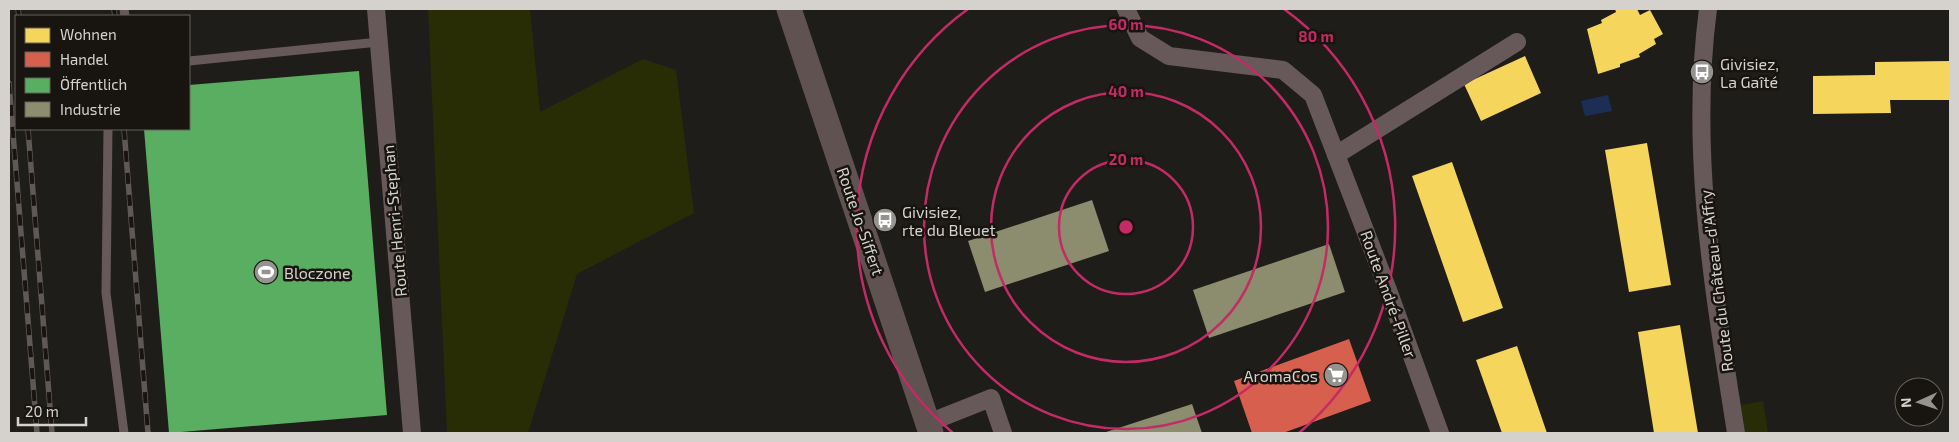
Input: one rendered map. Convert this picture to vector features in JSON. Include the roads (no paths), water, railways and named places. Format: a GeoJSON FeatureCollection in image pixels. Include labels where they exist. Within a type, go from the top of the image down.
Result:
{"type":"FeatureCollection","features":[{"type":"Feature","properties":{"kind":"main road","name":"Route Jo-Siffert"},"geometry":{"type":"LineString","coordinates":[[789,9],[929,428]]}},
{"type":"Feature","properties":{"kind":"street","name":"Route Henri-Stephan"},"geometry":{"type":"LineString","coordinates":[[376,9],[412,433]]}},
{"type":"Feature","properties":{"kind":"street","name":"Route André-Piller"},"geometry":{"type":"LineString","coordinates":[[1126,9],[1140,38],[1169,56],[1283,70],[1313,95],[1388,290],[1440,433]]}},
{"type":"Feature","properties":{"kind":"street","name":"Route du Château-d'Affry"},"geometry":{"type":"LineString","coordinates":[[1708,9],[1702,77],[1706,234],[1736,433]]}},
{"type":"Feature","properties":{"kind":"street"},"geometry":{"type":"LineString","coordinates":[[1336,155],[1517,42]]}},
{"type":"Feature","properties":{"kind":"street"},"geometry":{"type":"LineString","coordinates":[[929,428],[991,398],[1003,433]]}},
{"type":"Feature","properties":{"kind":"lane"},"geometry":{"type":"LineString","coordinates":[[190,61],[379,42]]}},
{"type":"Feature","properties":{"kind":"lane"},"geometry":{"type":"LineString","coordinates":[[108,130],[106,293],[124,433]]}},
{"type":"Feature","properties":{"kind":"water"},"geometry":{"type":"Polygon","coordinates":[[[1608,95],[1612,111],[1585,116],[1581,101],[1608,95]]]}},
{"type":"Feature","properties":{"kind":"railway"},"geometry":{"type":"LineString","coordinates":[[18,9],[19,15]]}},
{"type":"Feature","properties":{"kind":"railway"},"geometry":{"type":"LineString","coordinates":[[114,9],[115,15]]}},
{"type":"Feature","properties":{"kind":"railway"},"geometry":{"type":"LineString","coordinates":[[9,83],[37,433]]}},
{"type":"Feature","properties":{"kind":"railway"},"geometry":{"type":"LineString","coordinates":[[28,130],[52,433]]}},
{"type":"Feature","properties":{"kind":"railway"},"geometry":{"type":"LineString","coordinates":[[124,130],[148,433]]}},
{"type":"Feature","properties":{"kind":"place","name":"Givisiez, La Gaîté"},"geometry":{"type":"Point","coordinates":[1702,72]}},
{"type":"Feature","properties":{"kind":"place","name":"Givisiez, rte du Bleuet"},"geometry":{"type":"Point","coordinates":[885,220]}},
{"type":"Feature","properties":{"kind":"place","name":"Bloczone"},"geometry":{"type":"Point","coordinates":[266,272]}},
{"type":"Feature","properties":{"kind":"place","name":"AromaCos"},"geometry":{"type":"Point","coordinates":[1336,375]}}]}
